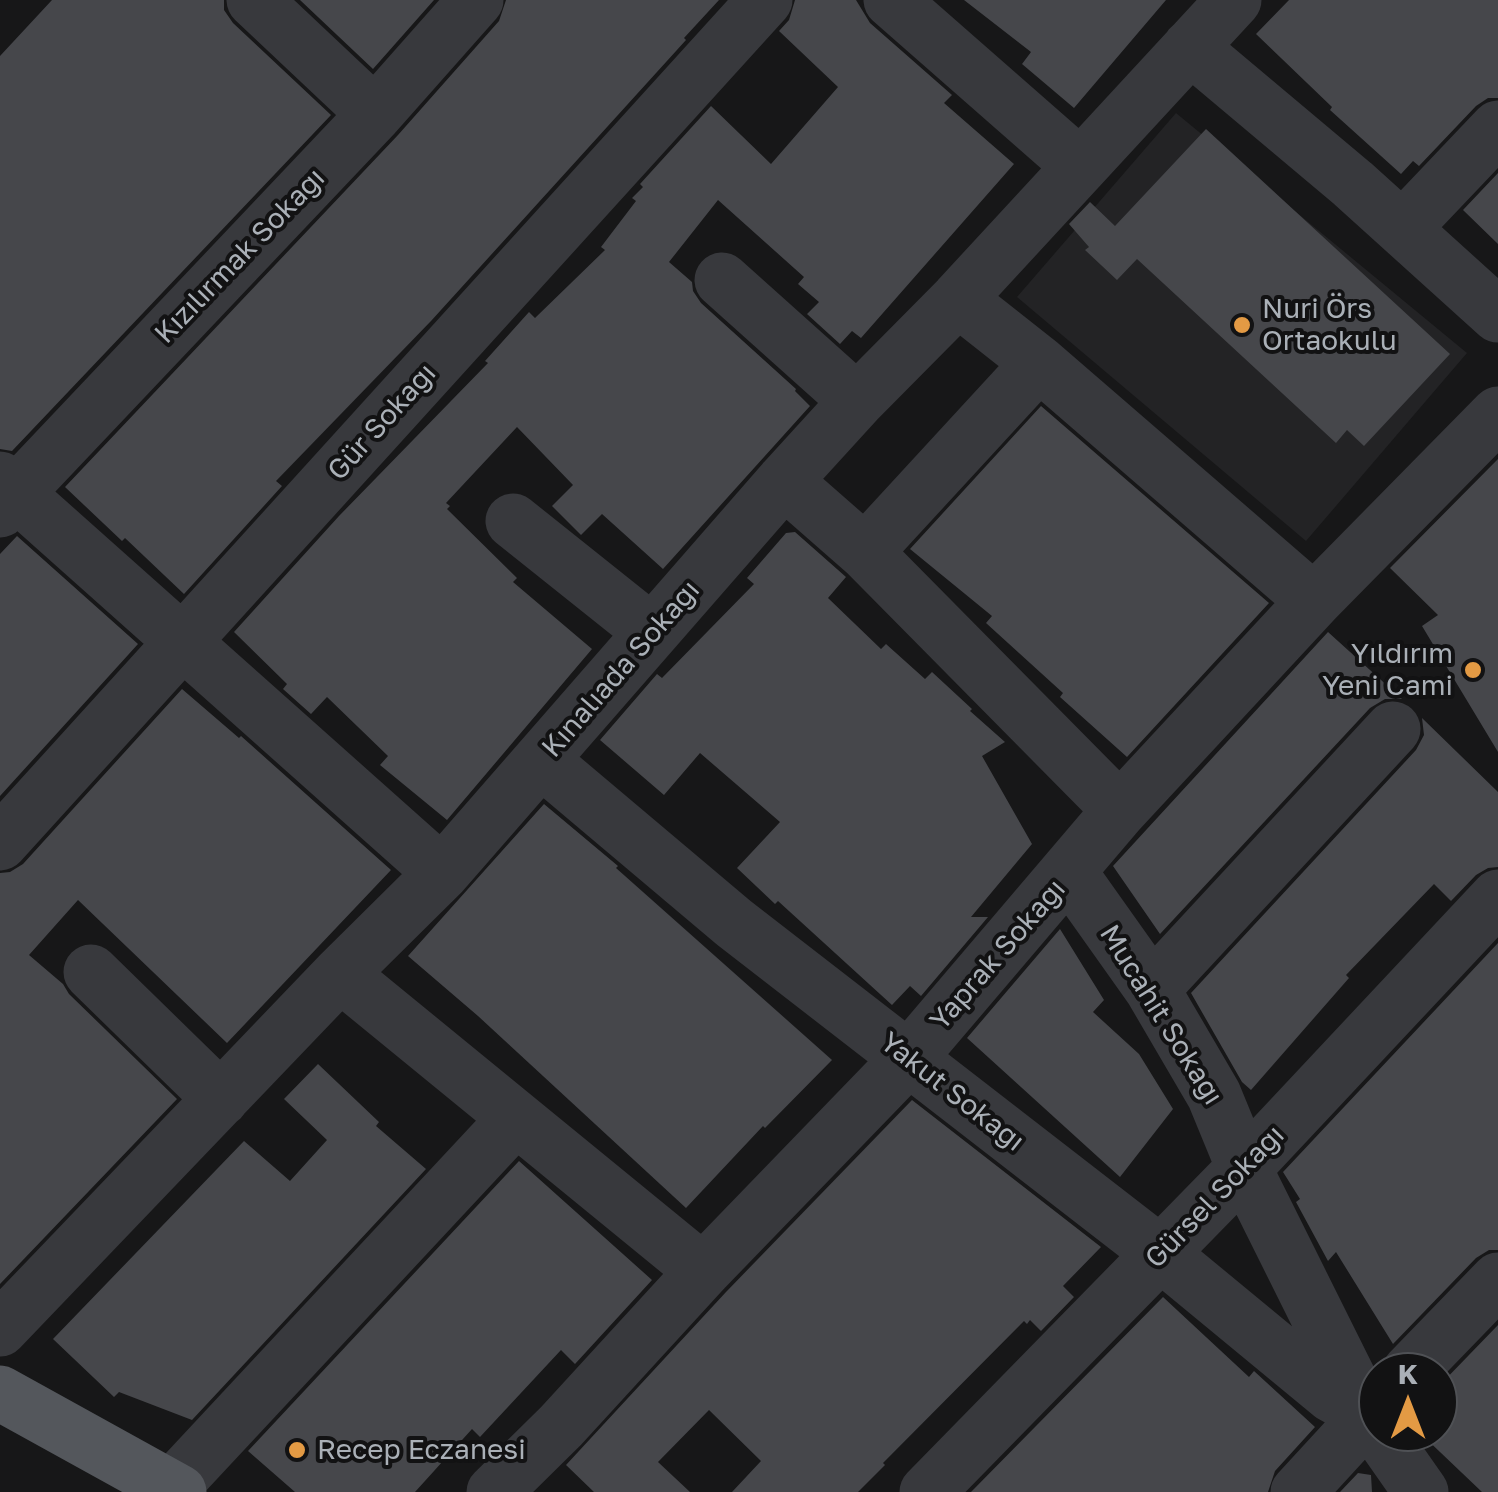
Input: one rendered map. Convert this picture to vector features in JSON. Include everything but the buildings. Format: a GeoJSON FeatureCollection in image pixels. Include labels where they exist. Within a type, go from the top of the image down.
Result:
{"type":"FeatureCollection","features":[{"type":"Feature","properties":{"kind":"main road"},"geometry":{"type":"LineString","coordinates":[[0,1394],[153,1486]]}},
{"type":"Feature","properties":{"kind":"street"},"geometry":{"type":"LineString","coordinates":[[254,0],[375,114]]}},
{"type":"Feature","properties":{"kind":"street","name":"Kızılırmak Sokağı"},"geometry":{"type":"LineString","coordinates":[[5,493],[375,114],[476,0]]}},
{"type":"Feature","properties":{"kind":"street","name":"Gür Sokağı"},"geometry":{"type":"LineString","coordinates":[[0,843],[765,0]]}},
{"type":"Feature","properties":{"kind":"street"},"geometry":{"type":"LineString","coordinates":[[890,0],[1079,166]]}},
{"type":"Feature","properties":{"kind":"street","name":"Kınalıada Sokağı"},"geometry":{"type":"LineString","coordinates":[[0,1329],[442,873],[784,481],[1234,0]]}},
{"type":"Feature","properties":{"kind":"street"},"geometry":{"type":"LineString","coordinates":[[1190,47],[1403,228],[1498,315]]}},
{"type":"Feature","properties":{"kind":"street"},"geometry":{"type":"LineString","coordinates":[[1403,228],[1498,128]]}},
{"type":"Feature","properties":{"kind":"street"},"geometry":{"type":"LineString","coordinates":[[722,280],[857,401]]}},
{"type":"Feature","properties":{"kind":"street"},"geometry":{"type":"LineString","coordinates":[[958,298],[1039,363],[1314,601]]}},
{"type":"Feature","properties":{"kind":"street"},"geometry":{"type":"LineString","coordinates":[[865,552],[1039,363]]}},
{"type":"Feature","properties":{"kind":"street","name":"Yaprak Sokağı"},"geometry":{"type":"LineString","coordinates":[[494,1492],[908,1059],[1120,810],[1314,601],[1498,414]]}},
{"type":"Feature","properties":{"kind":"street"},"geometry":{"type":"LineString","coordinates":[[784,481],[865,552],[1120,810]]}},
{"type":"Feature","properties":{"kind":"street"},"geometry":{"type":"LineString","coordinates":[[5,493],[182,642],[442,873]]}},
{"type":"Feature","properties":{"kind":"street"},"geometry":{"type":"LineString","coordinates":[[513,521],[652,632]]}},
{"type":"Feature","properties":{"kind":"street"},"geometry":{"type":"LineString","coordinates":[[1152,989],[1393,729]]}},
{"type":"Feature","properties":{"kind":"street","name":"Yakut Sokağı"},"geometry":{"type":"LineString","coordinates":[[542,761],[734,924],[1160,1253],[1332,1394],[1358,1409]]}},
{"type":"Feature","properties":{"kind":"street","name":"Mucahit Sokağı"},"geometry":{"type":"LineString","coordinates":[[1069,872],[1152,989],[1214,1095],[1244,1168],[1344,1374],[1358,1394]]}},
{"type":"Feature","properties":{"kind":"street","name":"Gürsel Sokağı"},"geometry":{"type":"LineString","coordinates":[[927,1492],[1244,1168],[1498,897]]}},
{"type":"Feature","properties":{"kind":"street"},"geometry":{"type":"LineString","coordinates":[[91,972],[221,1099]]}},
{"type":"Feature","properties":{"kind":"street"},"geometry":{"type":"LineString","coordinates":[[340,974],[703,1271]]}},
{"type":"Feature","properties":{"kind":"street"},"geometry":{"type":"LineString","coordinates":[[153,1486],[516,1118]]}},
{"type":"Feature","properties":{"kind":"street"},"geometry":{"type":"LineString","coordinates":[[1428,1352],[1498,1280]]}},
{"type":"Feature","properties":{"kind":"street"},"geometry":{"type":"LineString","coordinates":[[1298,1492],[1358,1437]]}},
{"type":"Feature","properties":{"kind":"street","name":"Mucahit Sokağı"},"geometry":{"type":"LineString","coordinates":[[1396,1452],[1421,1492]]}},
{"type":"Feature","properties":{"kind":"shaded area","name":"Nuri Örs Ortaokulu"},"geometry":{"type":"Polygon","coordinates":[[[1176,113],[1467,353],[1306,541],[1017,297],[1176,113]]]}},
{"type":"Feature","properties":{"kind":"place","name":"Nuri Örs Ortaokulu"},"geometry":{"type":"Point","coordinates":[1242,325]}},
{"type":"Feature","properties":{"kind":"place","name":"Yıldırım Yeni Cami"},"geometry":{"type":"Point","coordinates":[1473,670]}},
{"type":"Feature","properties":{"kind":"place","name":"Recep Eczanesi"},"geometry":{"type":"Point","coordinates":[297,1450]}}]}
